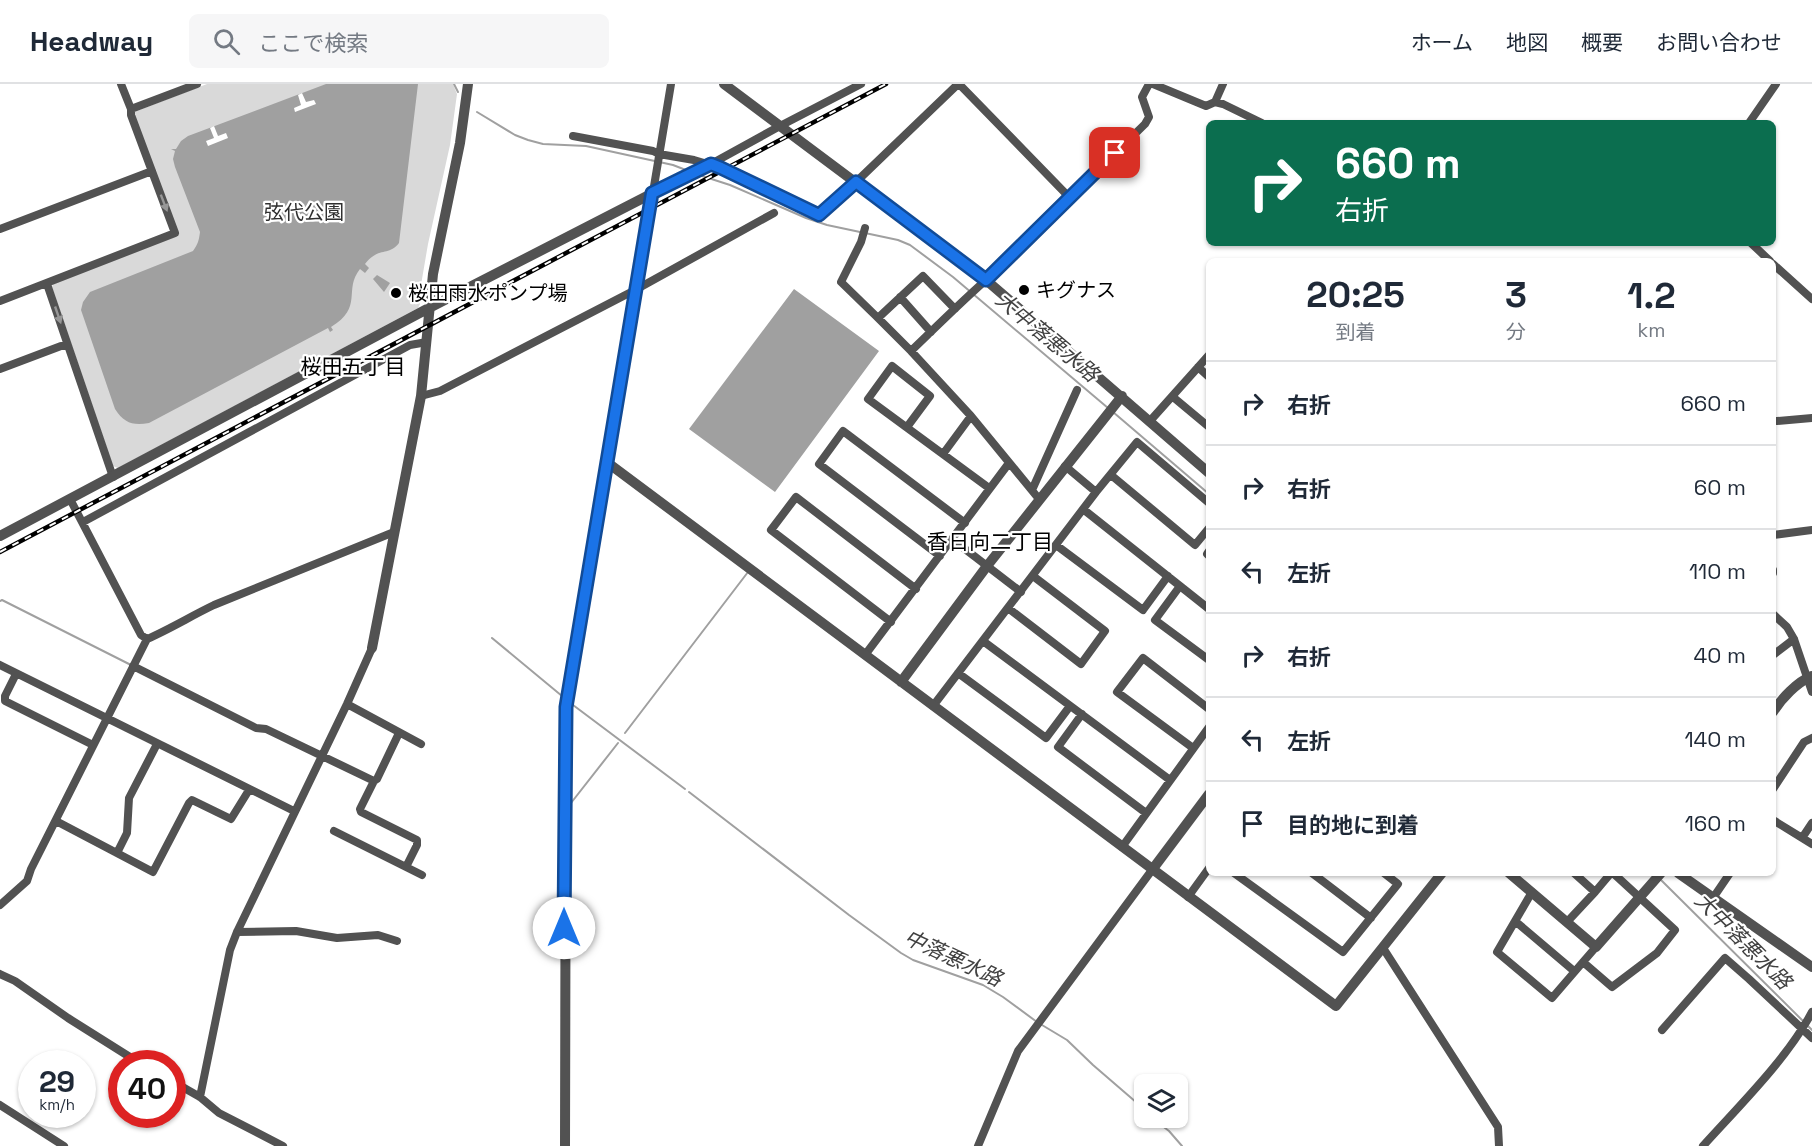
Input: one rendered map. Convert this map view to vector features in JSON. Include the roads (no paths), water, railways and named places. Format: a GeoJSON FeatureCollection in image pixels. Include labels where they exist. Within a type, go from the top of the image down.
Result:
{"type":"FeatureCollection","features":[{"type":"Feature","properties":{"kind":"street"},"geometry":{"type":"LineString","coordinates":[[0,302],[175,234],[121,84]]}},
{"type":"Feature","properties":{"kind":"street"},"geometry":{"type":"LineString","coordinates":[[131,109],[197,84]]}},
{"type":"Feature","properties":{"kind":"street"},"geometry":{"type":"LineString","coordinates":[[200,1097],[230,950],[372,648],[421,396],[433,274],[460,143],[468,84]]}},
{"type":"Feature","properties":{"kind":"street"},"geometry":{"type":"LineString","coordinates":[[565,1146],[566,707],[670,84]]}},
{"type":"Feature","properties":{"kind":"street"},"geometry":{"type":"LineString","coordinates":[[724,84],[856,182],[1122,396],[1206,469]]}},
{"type":"Feature","properties":{"kind":"street"},"geometry":{"type":"LineString","coordinates":[[0,536],[429,308],[690,175],[861,84]]}},
{"type":"Feature","properties":{"kind":"street"},"geometry":{"type":"LineString","coordinates":[[658,159],[721,168],[819,215],[958,84],[1070,198]]}},
{"type":"Feature","properties":{"kind":"street"},"geometry":{"type":"LineString","coordinates":[[912,351],[1145,124],[1149,117],[1142,97],[1151,84],[1206,106],[1215,102],[1224,104],[1256,120]]}},
{"type":"Feature","properties":{"kind":"street"},"geometry":{"type":"LineString","coordinates":[[1215,102],[1223,84]]}},
{"type":"Feature","properties":{"kind":"street"},"geometry":{"type":"LineString","coordinates":[[1751,120],[1776,84]]}},
{"type":"Feature","properties":{"kind":"street"},"geometry":{"type":"LineString","coordinates":[[573,136],[653,151],[658,159]]}},
{"type":"Feature","properties":{"kind":"street"},"geometry":{"type":"LineString","coordinates":[[0,229],[152,171]]}},
{"type":"Feature","properties":{"kind":"street"},"geometry":{"type":"LineString","coordinates":[[421,396],[440,391],[637,289],[774,213]]}},
{"type":"Feature","properties":{"kind":"street"},"geometry":{"type":"LineString","coordinates":[[865,228],[841,282],[912,351],[971,416],[1036,495]]}},
{"type":"Feature","properties":{"kind":"street"},"geometry":{"type":"LineString","coordinates":[[1754,246],[1768,258]]}},
{"type":"Feature","properties":{"kind":"street"},"geometry":{"type":"LineString","coordinates":[[1776,266],[1812,299]]}},
{"type":"Feature","properties":{"kind":"street"},"geometry":{"type":"LineString","coordinates":[[878,318],[923,276],[956,309]]}},
{"type":"Feature","properties":{"kind":"street"},"geometry":{"type":"LineString","coordinates":[[47,284],[113,477]]}},
{"type":"Feature","properties":{"kind":"street"},"geometry":{"type":"LineString","coordinates":[[900,297],[931,332]]}},
{"type":"Feature","properties":{"kind":"street"},"geometry":{"type":"LineString","coordinates":[[82,522],[410,345],[427,342]]}},
{"type":"Feature","properties":{"kind":"street"},"geometry":{"type":"LineString","coordinates":[[0,369],[67,345]]}},
{"type":"Feature","properties":{"kind":"street"},"geometry":{"type":"LineString","coordinates":[[1150,421],[1206,359]]}},
{"type":"Feature","properties":{"kind":"street"},"geometry":{"type":"LineString","coordinates":[[907,427],[930,396],[892,366],[868,399],[989,488]]}},
{"type":"Feature","properties":{"kind":"street"},"geometry":{"type":"LineString","coordinates":[[1198,368],[1206,375]]}},
{"type":"Feature","properties":{"kind":"street"},"geometry":{"type":"LineString","coordinates":[[1036,495],[1077,390]]}},
{"type":"Feature","properties":{"kind":"street"},"geometry":{"type":"LineString","coordinates":[[901,682],[987,566],[1036,495],[1065,466],[1122,396]]}},
{"type":"Feature","properties":{"kind":"street"},"geometry":{"type":"LineString","coordinates":[[1173,397],[1206,425]]}},
{"type":"Feature","properties":{"kind":"street"},"geometry":{"type":"LineString","coordinates":[[943,454],[971,416]]}},
{"type":"Feature","properties":{"kind":"street"},"geometry":{"type":"LineString","coordinates":[[1777,421],[1812,418]]}},
{"type":"Feature","properties":{"kind":"street"},"geometry":{"type":"LineString","coordinates":[[940,556],[819,465],[843,431],[965,523]]}},
{"type":"Feature","properties":{"kind":"street"},"geometry":{"type":"LineString","coordinates":[[933,706],[1095,492],[1137,442],[1206,500]]}},
{"type":"Feature","properties":{"kind":"street"},"geometry":{"type":"LineString","coordinates":[[608,463],[1336,1006],[1440,876]]}},
{"type":"Feature","properties":{"kind":"street"},"geometry":{"type":"LineString","coordinates":[[865,655],[1008,463]]}},
{"type":"Feature","properties":{"kind":"street"},"geometry":{"type":"LineString","coordinates":[[1065,466],[1095,492]]}},
{"type":"Feature","properties":{"kind":"street"},"geometry":{"type":"LineString","coordinates":[[1111,475],[1195,545],[1206,532]]}},
{"type":"Feature","properties":{"kind":"street"},"geometry":{"type":"LineString","coordinates":[[891,622],[771,530],[796,497],[916,589]]}},
{"type":"Feature","properties":{"kind":"street"},"geometry":{"type":"LineString","coordinates":[[70,499],[141,635],[147,639]]}},
{"type":"Feature","properties":{"kind":"street"},"geometry":{"type":"LineString","coordinates":[[1083,509],[1206,607]]}},
{"type":"Feature","properties":{"kind":"street"},"geometry":{"type":"LineString","coordinates":[[1776,535],[1812,530]]}},
{"type":"Feature","properties":{"kind":"street"},"geometry":{"type":"LineString","coordinates":[[0,905],[27,881],[147,639],[196,613],[394,532]]}},
{"type":"Feature","properties":{"kind":"street"},"geometry":{"type":"LineString","coordinates":[[952,539],[1021,592]]}},
{"type":"Feature","properties":{"kind":"street"},"geometry":{"type":"LineString","coordinates":[[1056,545],[1143,610],[1168,576]]}},
{"type":"Feature","properties":{"kind":"street"},"geometry":{"type":"LineString","coordinates":[[1008,608],[1082,664],[1105,631],[1033,576]]}},
{"type":"Feature","properties":{"kind":"street"},"geometry":{"type":"LineString","coordinates":[[1180,586],[1155,620],[1206,658]]}},
{"type":"Feature","properties":{"kind":"street"},"geometry":{"type":"LineString","coordinates":[[1776,617],[1787,627],[1794,639],[1809,677],[1812,692]]}},
{"type":"Feature","properties":{"kind":"street"},"geometry":{"type":"LineString","coordinates":[[1776,653],[1794,639]]}},
{"type":"Feature","properties":{"kind":"street"},"geometry":{"type":"LineString","coordinates":[[983,641],[1170,780]]}},
{"type":"Feature","properties":{"kind":"street"},"geometry":{"type":"LineString","coordinates":[[1193,748],[1117,692],[1143,658],[1206,707]]}},
{"type":"Feature","properties":{"kind":"street"},"geometry":{"type":"LineString","coordinates":[[0,665],[294,811]]}},
{"type":"Feature","properties":{"kind":"street"},"geometry":{"type":"LineString","coordinates":[[133,666],[256,728],[266,729],[374,781]]}},
{"type":"Feature","properties":{"kind":"street"},"geometry":{"type":"LineString","coordinates":[[958,673],[1046,738],[1070,706]]}},
{"type":"Feature","properties":{"kind":"street"},"geometry":{"type":"LineString","coordinates":[[16,674],[5,696],[5,701],[93,745]]}},
{"type":"Feature","properties":{"kind":"street"},"geometry":{"type":"LineString","coordinates":[[1776,708],[1809,677]]}},
{"type":"Feature","properties":{"kind":"street"},"geometry":{"type":"LineString","coordinates":[[347,704],[421,744]]}},
{"type":"Feature","properties":{"kind":"street"},"geometry":{"type":"LineString","coordinates":[[1082,714],[1058,747],[1146,813]]}},
{"type":"Feature","properties":{"kind":"street"},"geometry":{"type":"LineString","coordinates":[[1122,847],[1206,731]]}},
{"type":"Feature","properties":{"kind":"street"},"geometry":{"type":"LineString","coordinates":[[399,733],[360,809],[361,812],[417,840],[406,867]]}},
{"type":"Feature","properties":{"kind":"street"},"geometry":{"type":"LineString","coordinates":[[1776,777],[1808,740],[1812,747]]}},
{"type":"Feature","properties":{"kind":"street"},"geometry":{"type":"LineString","coordinates":[[117,853],[127,833],[129,798],[157,744]]}},
{"type":"Feature","properties":{"kind":"street"},"geometry":{"type":"LineString","coordinates":[[56,821],[153,872],[189,802],[192,800],[231,819],[249,790]]}},
{"type":"Feature","properties":{"kind":"street"},"geometry":{"type":"LineString","coordinates":[[978,1146],[1018,1051],[1206,798]]}},
{"type":"Feature","properties":{"kind":"street"},"geometry":{"type":"LineString","coordinates":[[1776,822],[1812,844]]}},
{"type":"Feature","properties":{"kind":"street"},"geometry":{"type":"LineString","coordinates":[[1802,838],[1812,823]]}},
{"type":"Feature","properties":{"kind":"street"},"geometry":{"type":"LineString","coordinates":[[334,831],[422,875]]}},
{"type":"Feature","properties":{"kind":"street"},"geometry":{"type":"LineString","coordinates":[[1188,897],[1206,872]]}},
{"type":"Feature","properties":{"kind":"street"},"geometry":{"type":"LineString","coordinates":[[1238,876],[1343,952],[1398,884],[1388,876]]}},
{"type":"Feature","properties":{"kind":"street"},"geometry":{"type":"LineString","coordinates":[[1316,876],[1371,918]]}},
{"type":"Feature","properties":{"kind":"street"},"geometry":{"type":"LineString","coordinates":[[1513,876],[1596,947]]}},
{"type":"Feature","properties":{"kind":"street"},"geometry":{"type":"LineString","coordinates":[[1577,876],[1595,892]]}},
{"type":"Feature","properties":{"kind":"street"},"geometry":{"type":"LineString","coordinates":[[1568,922],[1609,876]]}},
{"type":"Feature","properties":{"kind":"street"},"geometry":{"type":"LineString","coordinates":[[1582,962],[1612,987],[1657,952],[1675,930],[1616,876]]}},
{"type":"Feature","properties":{"kind":"street"},"geometry":{"type":"LineString","coordinates":[[1682,876],[1812,967]]}},
{"type":"Feature","properties":{"kind":"street"},"geometry":{"type":"LineString","coordinates":[[1713,898],[1728,876]]}},
{"type":"Feature","properties":{"kind":"street"},"geometry":{"type":"LineString","coordinates":[[1532,892],[1497,952],[1552,998],[1657,877]]}},
{"type":"Feature","properties":{"kind":"street"},"geometry":{"type":"LineString","coordinates":[[1515,921],[1574,971]]}},
{"type":"Feature","properties":{"kind":"street"},"geometry":{"type":"LineString","coordinates":[[237,932],[296,932],[337,938],[378,935],[397,941]]}},
{"type":"Feature","properties":{"kind":"street"},"geometry":{"type":"LineString","coordinates":[[1383,948],[1498,1127],[1499,1146]]}},
{"type":"Feature","properties":{"kind":"street"},"geometry":{"type":"LineString","coordinates":[[1662,1030],[1725,958],[1805,1025],[1812,1038]]}},
{"type":"Feature","properties":{"kind":"street"},"geometry":{"type":"LineString","coordinates":[[0,974],[15,981],[119,1050]]}},
{"type":"Feature","properties":{"kind":"street"},"geometry":{"type":"LineString","coordinates":[[1708,1144],[1771,1069],[1805,1025],[1812,1012]]}},
{"type":"Feature","properties":{"kind":"street"},"geometry":{"type":"LineString","coordinates":[[186,1089],[219,1113],[284,1146]]}},
{"type":"Feature","properties":{"kind":"street"},"geometry":{"type":"LineString","coordinates":[[0,1105],[64,1146]]}},
{"type":"Feature","properties":{"kind":"waterway","name":"大中落悪水路"},"geometry":{"type":"LineString","coordinates":[[454,84],[458,92]]}},
{"type":"Feature","properties":{"kind":"waterway","name":"大中落悪水路"},"geometry":{"type":"LineString","coordinates":[[477,112],[515,135],[528,140],[543,144],[586,146],[673,165],[691,172]]}},
{"type":"Feature","properties":{"kind":"waterway","name":"大中落悪水路"},"geometry":{"type":"LineString","coordinates":[[696,174],[730,185],[806,218],[860,232]]}},
{"type":"Feature","properties":{"kind":"waterway","name":"大中落悪水路"},"geometry":{"type":"LineString","coordinates":[[865,233],[910,245],[953,277],[1108,408]]}},
{"type":"Feature","properties":{"kind":"waterway","name":"大中落悪水路"},"geometry":{"type":"LineString","coordinates":[[1113,412],[1206,491]]}},
{"type":"Feature","properties":{"kind":"waterway"},"geometry":{"type":"LineString","coordinates":[[625,733],[748,572]]}},
{"type":"Feature","properties":{"kind":"waterway"},"geometry":{"type":"LineString","coordinates":[[0,601],[129,664]]}},
{"type":"Feature","properties":{"kind":"waterway","name":"中落悪水路"},"geometry":{"type":"LineString","coordinates":[[492,638],[562,696]]}},
{"type":"Feature","properties":{"kind":"waterway","name":"中落悪水路"},"geometry":{"type":"LineString","coordinates":[[573,705],[685,789]]}},
{"type":"Feature","properties":{"kind":"waterway"},"geometry":{"type":"LineString","coordinates":[[571,803],[618,743]]}},
{"type":"Feature","properties":{"kind":"waterway","name":"中落悪水路"},"geometry":{"type":"LineString","coordinates":[[689,792],[901,953],[913,960],[983,985],[1037,1022]]}},
{"type":"Feature","properties":{"kind":"waterway","name":"大中落悪水路"},"geometry":{"type":"LineString","coordinates":[[1660,879],[1803,1021]]}},
{"type":"Feature","properties":{"kind":"waterway","name":"中落悪水路"},"geometry":{"type":"LineString","coordinates":[[1042,1025],[1067,1040],[1134,1100]]}},
{"type":"Feature","properties":{"kind":"waterway","name":"大中落悪水路"},"geometry":{"type":"LineString","coordinates":[[1807,1025],[1812,1030]]}},
{"type":"Feature","properties":{"kind":"waterway","name":"中落悪水路"},"geometry":{"type":"LineString","coordinates":[[1165,1128],[1182,1146]]}},
{"type":"Feature","properties":{"kind":"railway"},"geometry":{"type":"LineString","coordinates":[[0,552],[886,84]]}},
{"type":"Feature","properties":{"kind":"place","name":"キグナス"},"geometry":{"type":"Point","coordinates":[1024,290]}},
{"type":"Feature","properties":{"kind":"place","name":"桜田雨水ポンプ場"},"geometry":{"type":"Point","coordinates":[396,293]}},
{"type":"Feature","properties":{"kind":"district","name":"桜田五丁目"},"geometry":{"type":"Point","coordinates":[353,367]}},
{"type":"Feature","properties":{"kind":"district","name":"香日向二丁目"},"geometry":{"type":"Point","coordinates":[990,542]}},
{"type":"Feature","properties":{"kind":"park label","name":"弦代公園"},"geometry":{"type":"Point","coordinates":[304,212]}}]}
